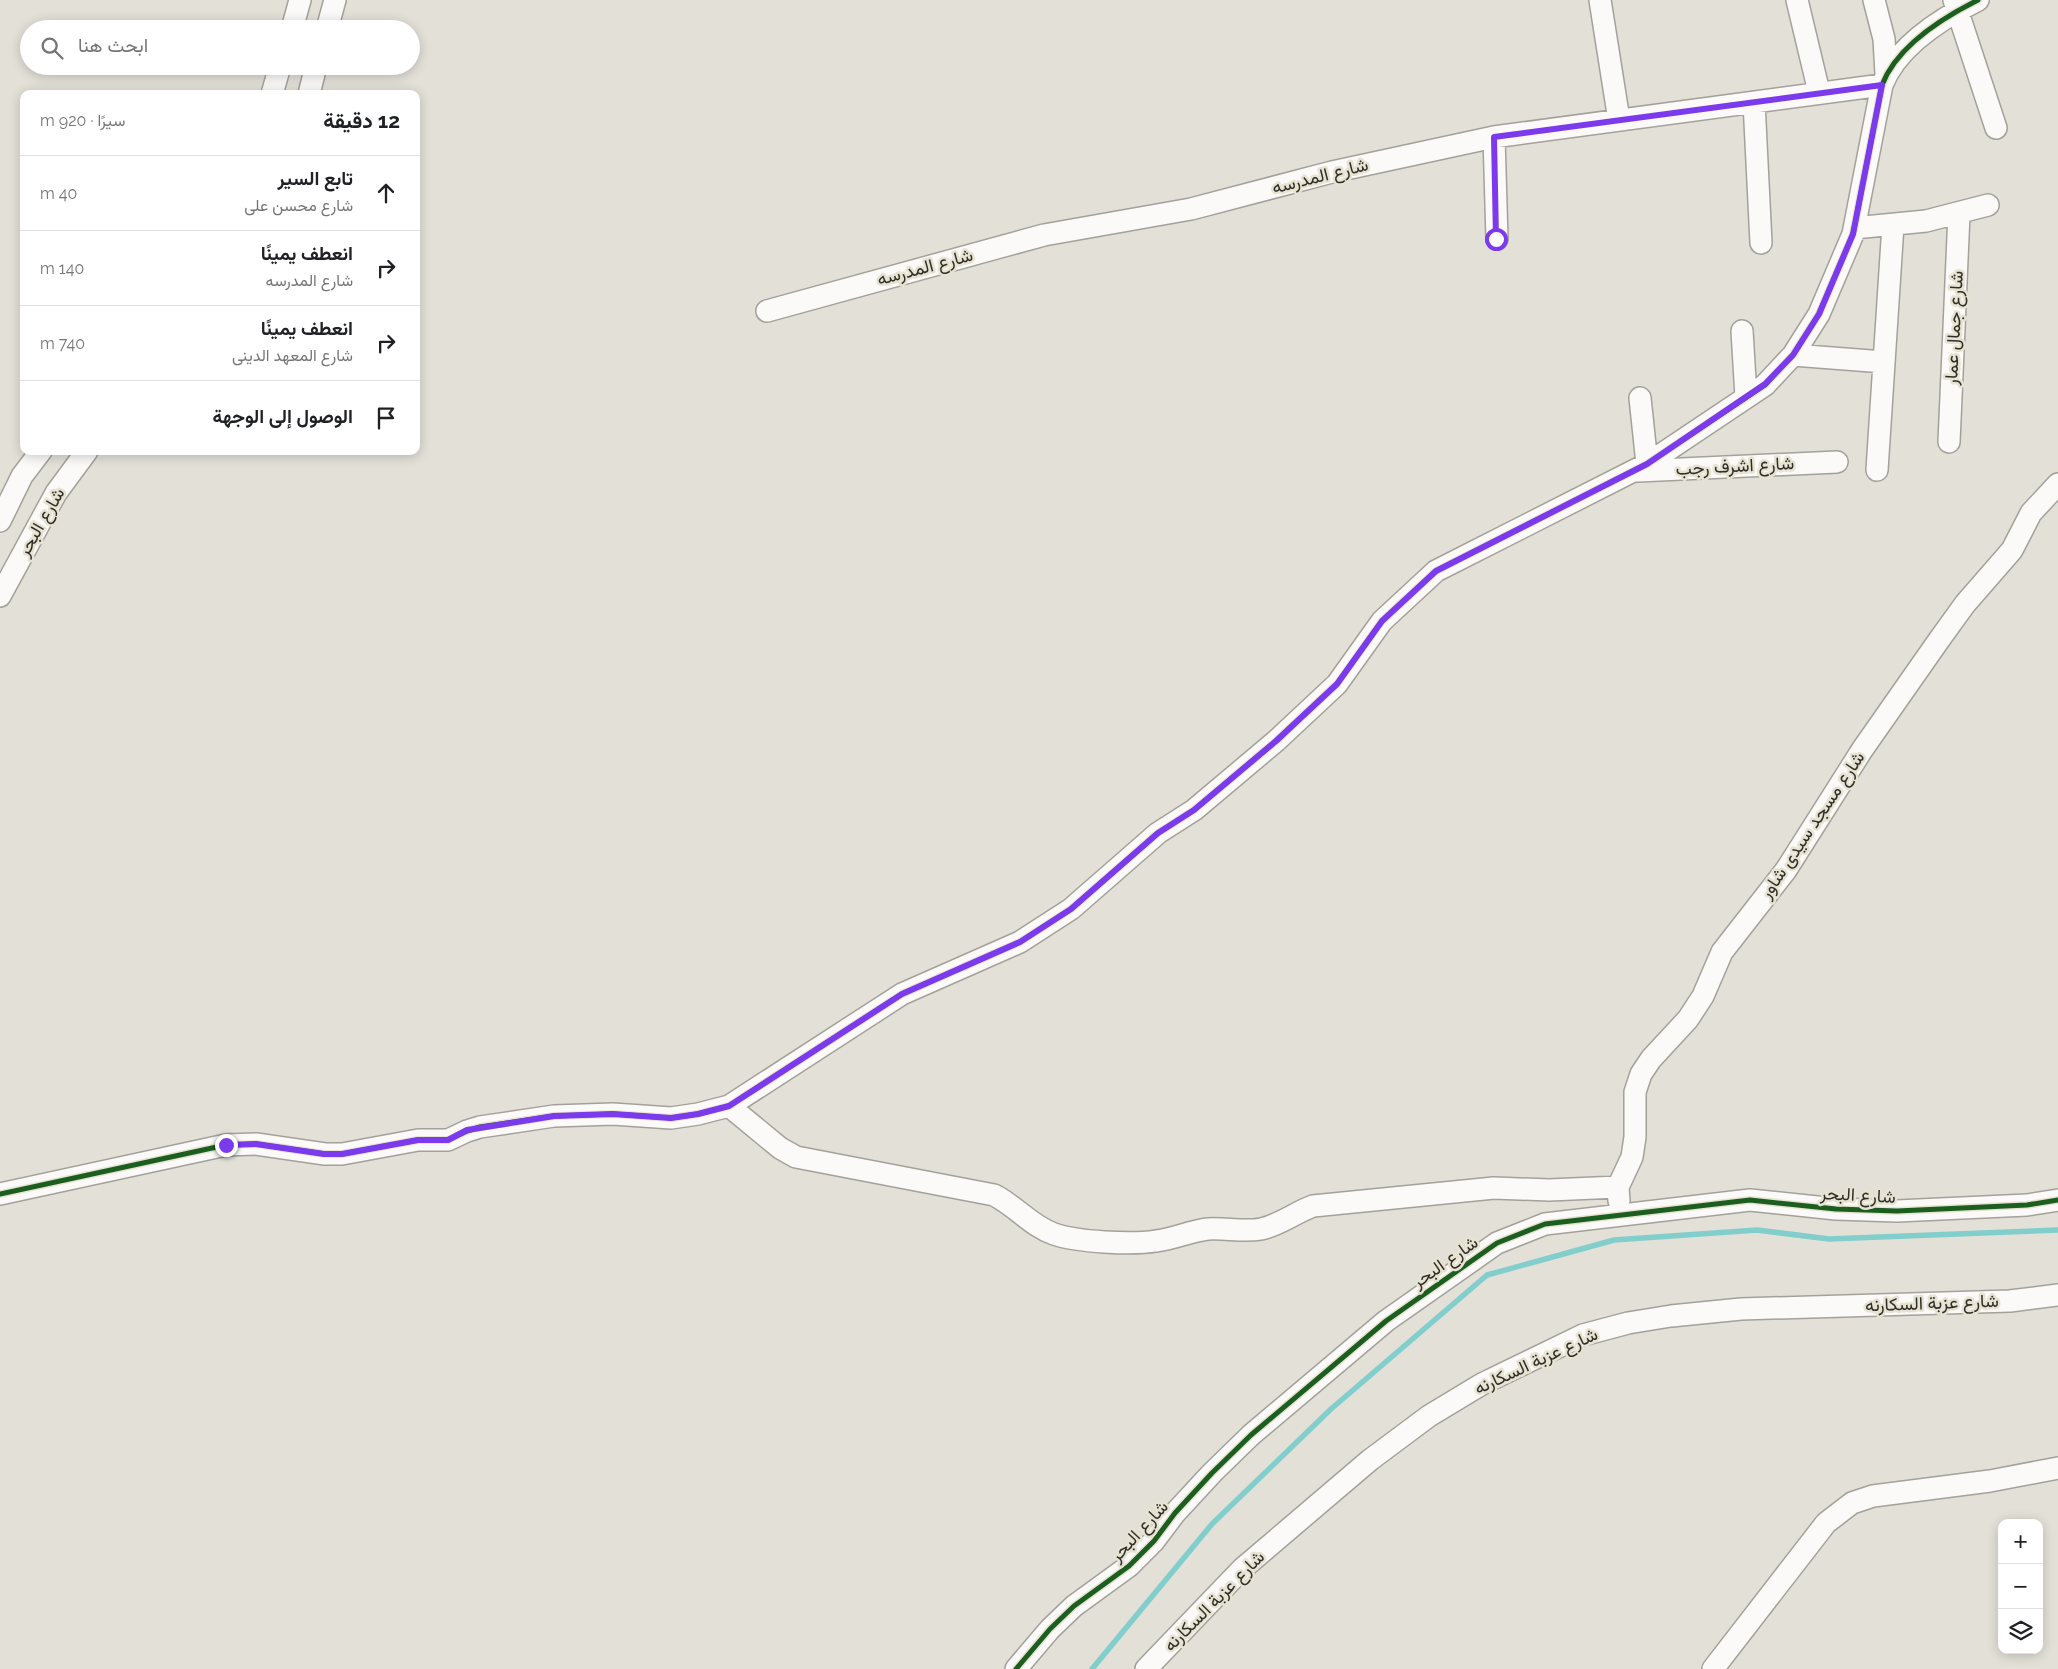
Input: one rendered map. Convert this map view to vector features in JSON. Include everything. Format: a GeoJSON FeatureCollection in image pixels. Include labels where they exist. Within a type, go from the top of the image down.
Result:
{"type":"FeatureCollection","features":[{"type":"Feature","properties":{"kind":"street"},"geometry":{"type":"LineString","coordinates":[[294,20],[300,0]]}},
{"type":"Feature","properties":{"kind":"street"},"geometry":{"type":"LineString","coordinates":[[329,20],[335,0]]}},
{"type":"Feature","properties":{"kind":"street"},"geometry":{"type":"LineString","coordinates":[[1600,0],[1619,120]]}},
{"type":"Feature","properties":{"kind":"street"},"geometry":{"type":"LineString","coordinates":[[1798,0],[1819,92]]}},
{"type":"Feature","properties":{"kind":"street"},"geometry":{"type":"LineString","coordinates":[[0,1194],[24,1191],[226,1145],[256,1144],[324,1154],[342,1154],[418,1140],[448,1140],[473,1129],[554,1116],[613,1114],[671,1118],[698,1114],[729,1106],[902,994],[1020,942],[1054,921],[1109,877],[1158,833],[1194,810],[1276,741],[1337,684],[1382,621],[1436,571],[1640,467],[1765,384],[1793,355],[1819,314],[1854,228],[1884,80],[1884,39],[1874,0]]}},
{"type":"Feature","properties":{"kind":"street"},"geometry":{"type":"LineString","coordinates":[[1884,80],[1928,30],[1956,5],[1978,0]]}},
{"type":"Feature","properties":{"kind":"street"},"geometry":{"type":"LineString","coordinates":[[1956,5],[1996,128]]}},
{"type":"Feature","properties":{"kind":"street"},"geometry":{"type":"LineString","coordinates":[[273,90],[277,75]]}},
{"type":"Feature","properties":{"kind":"street"},"geometry":{"type":"LineString","coordinates":[[310,90],[314,75]]}},
{"type":"Feature","properties":{"kind":"street","name":"شارع المدرسه"},"geometry":{"type":"LineString","coordinates":[[767,310],[1044,235],[1191,209],[1332,172],[1494,137],[1754,102],[1884,80]]}},
{"type":"Feature","properties":{"kind":"street"},"geometry":{"type":"LineString","coordinates":[[1754,102],[1761,243]]}},
{"type":"Feature","properties":{"kind":"street"},"geometry":{"type":"LineString","coordinates":[[1494,137],[1496,239]]}},
{"type":"Feature","properties":{"kind":"street"},"geometry":{"type":"LineString","coordinates":[[1854,228],[1893,226],[1959,214],[1988,205]]}},
{"type":"Feature","properties":{"kind":"street","name":"شارع جمال عمار"},"geometry":{"type":"LineString","coordinates":[[1949,442],[1959,214]]}},
{"type":"Feature","properties":{"kind":"street"},"geometry":{"type":"LineString","coordinates":[[1877,470],[1893,226]]}},
{"type":"Feature","properties":{"kind":"street"},"geometry":{"type":"LineString","coordinates":[[1742,331],[1746,397]]}},
{"type":"Feature","properties":{"kind":"street"},"geometry":{"type":"LineString","coordinates":[[1793,355],[1884,362]]}},
{"type":"Feature","properties":{"kind":"street"},"geometry":{"type":"LineString","coordinates":[[1640,398],[1640,467]]}},
{"type":"Feature","properties":{"kind":"street","name":"شارع البحر"},"geometry":{"type":"LineString","coordinates":[[0,521],[22,476],[38,455]]}},
{"type":"Feature","properties":{"kind":"street","name":"شارع البحر"},"geometry":{"type":"LineString","coordinates":[[0,596],[56,493],[84,455]]}},
{"type":"Feature","properties":{"kind":"street","name":"شارع اشرف رجب"},"geometry":{"type":"LineString","coordinates":[[1640,467],[1837,462]]}},
{"type":"Feature","properties":{"kind":"street","name":"شارع مسجد سيدى شاور"},"geometry":{"type":"LineString","coordinates":[[1618,1187],[1632,1156],[1635,1137],[1635,1092],[1641,1074],[1651,1058],[1688,1019],[1703,996],[1722,952],[1786,870],[1862,750],[1965,604],[2012,550],[2031,513],[2058,484]]}},
{"type":"Feature","properties":{"kind":"street"},"geometry":{"type":"LineString","coordinates":[[729,1106],[780,1148],[796,1157],[994,1194],[1007,1201],[1034,1224],[1054,1234],[1074,1239],[1156,1242],[1204,1230],[1261,1229],[1313,1206],[1494,1188],[1549,1190],[1618,1187],[1618,1197],[1628,1213]]}},
{"type":"Feature","properties":{"kind":"street","name":"شارع البحر"},"geometry":{"type":"LineString","coordinates":[[1016,1669],[1050,1629],[1074,1606],[1129,1566],[1154,1541],[1175,1513],[1212,1473],[1251,1436],[1393,1315],[1497,1243],[1545,1224],[1750,1200],[1836,1209],[1897,1212],[2027,1205],[2058,1200]]}},
{"type":"Feature","properties":{"kind":"street","name":"شارع عزبة السكارنه"},"geometry":{"type":"LineString","coordinates":[[1146,1669],[1242,1569],[1370,1460],[1429,1416],[1482,1384],[1583,1335],[1628,1322],[1740,1310],[2010,1300],[2058,1295]]}},
{"type":"Feature","properties":{"kind":"street"},"geometry":{"type":"LineString","coordinates":[[1713,1669],[1826,1523],[1852,1503],[1873,1496],[1972,1484],[2058,1468]]}},
{"type":"Feature","properties":{"kind":"waterway"},"geometry":{"type":"LineString","coordinates":[[1092,1669],[1212,1524],[1331,1409],[1487,1275],[1614,1240],[1757,1230],[1829,1239],[2058,1230]]}},
{"type":"Feature","properties":{"kind":"cycle path"},"geometry":{"type":"LineString","coordinates":[[0,1194],[226,1145],[256,1144],[325,1154],[342,1154],[418,1140],[448,1140],[480,1127],[554,1116],[613,1114],[671,1118],[698,1114],[729,1106],[902,994],[1020,942],[1071,909],[1158,833],[1194,810],[1276,741],[1337,684],[1382,621],[1436,571],[1647,464],[1765,385],[1793,355],[1819,314],[1853,234],[1882,85],[1889,71],[1898,58],[1922,35],[1950,15],[1978,0]]}},
{"type":"Feature","properties":{"kind":"cycle path"},"geometry":{"type":"LineString","coordinates":[[1016,1669],[1050,1629],[1074,1606],[1129,1566],[1154,1541],[1175,1513],[1212,1473],[1251,1435],[1386,1321],[1497,1243],[1545,1224],[1750,1200],[1836,1209],[1897,1211],[2027,1205],[2058,1200]]}},
{"type":"Feature","properties":{"kind":"route"},"geometry":{"type":"LineString","coordinates":[[226,1145],[256,1144],[324,1154],[342,1154],[418,1140],[448,1140],[467,1130],[554,1116],[613,1114],[671,1118],[698,1114],[729,1106],[780,1075],[860,1020],[902,994],[989,954],[1020,942],[1054,921],[1109,877],[1158,833],[1194,810],[1237,776],[1276,741],[1337,684],[1382,621],[1436,571],[1469,552],[1647,464],[1765,384],[1793,355],[1819,314],[1853,234],[1882,85],[1494,137],[1496,239]]}}]}
